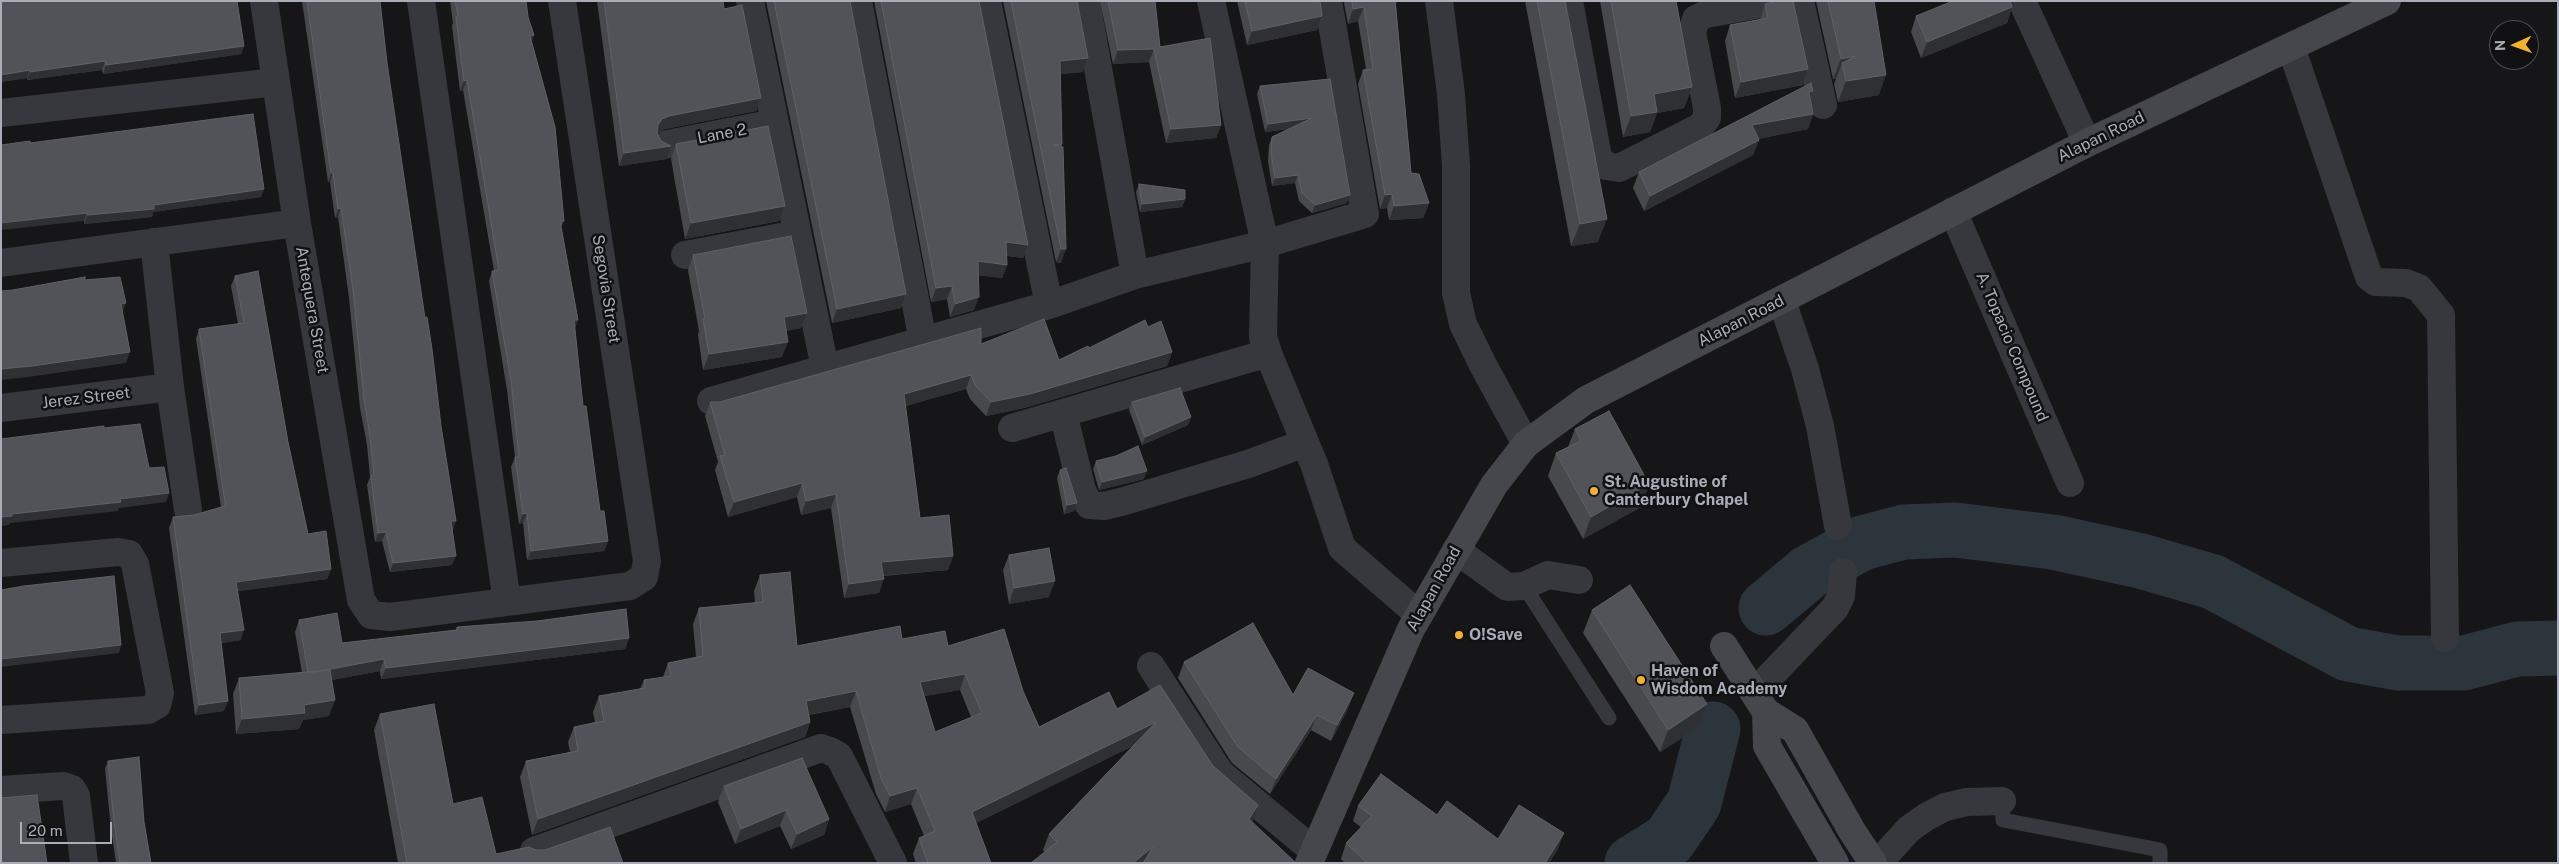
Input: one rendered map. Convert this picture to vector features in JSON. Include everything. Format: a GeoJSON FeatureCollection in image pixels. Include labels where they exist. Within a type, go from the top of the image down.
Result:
{"type":"FeatureCollection","features":[{"type":"Feature","properties":{"kind":"street","name":"Antequera Street"},"geometry":{"type":"LineString","coordinates":[[264,1],[297,223],[360,600],[371,615],[390,617],[507,602]]}},
{"type":"Feature","properties":{"kind":"street"},"geometry":{"type":"LineString","coordinates":[[420,1],[507,602]]}},
{"type":"Feature","properties":{"kind":"street","name":"Segovia Street"},"geometry":{"type":"LineString","coordinates":[[507,602],[630,586],[644,577],[647,561],[562,1]]}},
{"type":"Feature","properties":{"kind":"street"},"geometry":{"type":"LineString","coordinates":[[750,1],[825,368]]}},
{"type":"Feature","properties":{"kind":"street"},"geometry":{"type":"LineString","coordinates":[[858,1],[923,340]]}},
{"type":"Feature","properties":{"kind":"street"},"geometry":{"type":"LineString","coordinates":[[987,1],[1049,305]]}},
{"type":"Feature","properties":{"kind":"street"},"geometry":{"type":"LineString","coordinates":[[1086,1],[1136,275]]}},
{"type":"Feature","properties":{"kind":"street"},"geometry":{"type":"LineString","coordinates":[[1211,1],[1266,244],[1263,337],[1268,353],[1305,444],[1342,548],[1419,615]]}},
{"type":"Feature","properties":{"kind":"street"},"geometry":{"type":"LineString","coordinates":[[711,401],[1049,305],[1136,275],[1266,244],[1365,214],[1328,1]]}},
{"type":"Feature","properties":{"kind":"street"},"geometry":{"type":"LineString","coordinates":[[1439,1],[1451,94],[1456,166],[1456,293],[1464,324],[1523,439]]}},
{"type":"Feature","properties":{"kind":"street"},"geometry":{"type":"LineString","coordinates":[[1569,1],[1598,157],[1606,166],[1619,168],[1700,127],[1707,118],[1707,108],[1692,32],[1696,19],[1706,14],[1777,1]]}},
{"type":"Feature","properties":{"kind":"street"},"geometry":{"type":"LineString","coordinates":[[1800,1],[1823,105]]}},
{"type":"Feature","properties":{"kind":"street"},"geometry":{"type":"LineString","coordinates":[[2022,1],[2087,143]]}},
{"type":"Feature","properties":{"kind":"street","name":"Alapan Road"},"geometry":{"type":"LineString","coordinates":[[1317,859],[1419,615],[1494,485],[1523,439],[1586,400],[2087,143],[2387,1]]}},
{"type":"Feature","properties":{"kind":"street"},"geometry":{"type":"LineString","coordinates":[[2291,47],[2369,277],[2376,282],[2400,282],[2418,288],[2441,315],[2445,638]]}},
{"type":"Feature","properties":{"kind":"street"},"geometry":{"type":"LineString","coordinates":[[1,113],[276,82]]}},
{"type":"Feature","properties":{"kind":"street","name":"Lane 2"},"geometry":{"type":"LineString","coordinates":[[668,144],[775,124]]}},
{"type":"Feature","properties":{"kind":"street","name":"A. Topacio Compound"},"geometry":{"type":"LineString","coordinates":[[1953,211],[2070,483]]}},
{"type":"Feature","properties":{"kind":"street"},"geometry":{"type":"LineString","coordinates":[[1,263],[297,223]]}},
{"type":"Feature","properties":{"kind":"street"},"geometry":{"type":"LineString","coordinates":[[684,255],[798,234]]}},
{"type":"Feature","properties":{"kind":"street"},"geometry":{"type":"LineString","coordinates":[[154,242],[170,387],[188,510]]}},
{"type":"Feature","properties":{"kind":"street"},"geometry":{"type":"LineString","coordinates":[[1782,300],[1805,369],[1820,426],[1838,526]]}},
{"type":"Feature","properties":{"kind":"street"},"geometry":{"type":"LineString","coordinates":[[1012,428],[1268,353]]}},
{"type":"Feature","properties":{"kind":"street","name":"Jerez Street"},"geometry":{"type":"LineString","coordinates":[[1,408],[170,387]]}},
{"type":"Feature","properties":{"kind":"street"},"geometry":{"type":"LineString","coordinates":[[1064,413],[1082,490],[1089,505],[1104,506],[1121,502],[1248,464],[1305,444]]}},
{"type":"Feature","properties":{"kind":"street"},"geometry":{"type":"LineString","coordinates":[[1456,550],[1507,587],[1524,586],[1548,575],[1580,580]]}},
{"type":"Feature","properties":{"kind":"street"},"geometry":{"type":"LineString","coordinates":[[1,563],[118,552],[129,554],[135,564],[160,693],[157,705],[148,710],[1,720]]}},
{"type":"Feature","properties":{"kind":"street"},"geometry":{"type":"LineString","coordinates":[[1835,863],[1767,746],[1760,703],[1834,608],[1841,596],[1843,572]]}},
{"type":"Feature","properties":{"kind":"street"},"geometry":{"type":"LineString","coordinates":[[1724,646],[1760,703],[1795,730],[1852,831],[1873,863]]}},
{"type":"Feature","properties":{"kind":"street"},"geometry":{"type":"LineString","coordinates":[[1151,666],[1220,773],[1317,859]]}},
{"type":"Feature","properties":{"kind":"street"},"geometry":{"type":"LineString","coordinates":[[534,851],[821,748],[839,756],[893,863]]}},
{"type":"Feature","properties":{"kind":"street"},"geometry":{"type":"LineString","coordinates":[[1,790],[63,786],[72,789],[76,796],[84,863]]}},
{"type":"Feature","properties":{"kind":"street"},"geometry":{"type":"LineString","coordinates":[[1878,863],[1909,829],[1945,807],[1967,802],[2002,800]]}},
{"type":"Feature","properties":{"kind":"lane"},"geometry":{"type":"LineString","coordinates":[[1524,586],[1609,718]]}},
{"type":"Feature","properties":{"kind":"lane"},"geometry":{"type":"LineString","coordinates":[[2002,800],[2003,820],[2160,850],[2160,863]]}},
{"type":"Feature","properties":{"kind":"building"},"geometry":{"type":"Polygon","coordinates":[[[1,1],[237,1],[244,46],[106,65],[105,61],[1,75],[1,1]]]}},
{"type":"Feature","properties":{"kind":"building"},"geometry":{"type":"Polygon","coordinates":[[[307,1],[380,1],[387,63],[425,318],[427,317],[432,349],[441,426],[456,521],[451,521],[456,556],[393,563],[386,532],[378,533],[371,476],[374,475],[353,289],[341,208],[338,209],[333,173],[331,173],[307,1]]]}},
{"type":"Feature","properties":{"kind":"building"},"geometry":{"type":"Polygon","coordinates":[[[455,1],[526,1],[528,17],[534,35],[530,36],[555,127],[564,221],[560,221],[578,320],[574,320],[583,406],[586,406],[600,511],[604,511],[608,541],[531,551],[527,513],[523,514],[515,457],[519,457],[511,380],[492,271],[499,270],[467,80],[464,81],[455,1]]]}},
{"type":"Feature","properties":{"kind":"building"},"geometry":{"type":"Polygon","coordinates":[[[604,1],[723,1],[724,9],[742,5],[761,98],[669,116],[662,119],[658,125],[657,133],[661,141],[671,146],[624,153],[604,1]]]}},
{"type":"Feature","properties":{"kind":"building"},"geometry":{"type":"Polygon","coordinates":[[[774,1],[850,1],[906,294],[837,309],[774,1]]]}},
{"type":"Feature","properties":{"kind":"building"},"geometry":{"type":"Polygon","coordinates":[[[881,1],[979,1],[1028,245],[1006,242],[1007,265],[978,261],[979,297],[955,304],[952,286],[936,288],[881,1]]]}},
{"type":"Feature","properties":{"kind":"building"},"geometry":{"type":"Polygon","coordinates":[[[1011,1],[1077,1],[1088,58],[1060,61],[1062,144],[1054,145],[1063,147],[1066,249],[1061,249],[1011,1]]]}},
{"type":"Feature","properties":{"kind":"building"},"geometry":{"type":"Polygon","coordinates":[[[1108,1],[1155,1],[1160,47],[1210,38],[1221,125],[1171,129],[1154,49],[1118,50],[1108,1]]]}},
{"type":"Feature","properties":{"kind":"building"},"geometry":{"type":"Polygon","coordinates":[[[1245,1],[1320,1],[1322,16],[1252,31],[1245,1]]]}},
{"type":"Feature","properties":{"kind":"building"},"geometry":{"type":"Polygon","coordinates":[[[1352,1],[1395,1],[1411,173],[1419,174],[1429,203],[1394,206],[1392,194],[1385,195],[1363,70],[1373,69],[1364,7],[1353,9],[1352,1]]]}},
{"type":"Feature","properties":{"kind":"building"},"geometry":{"type":"Polygon","coordinates":[[[1537,1],[1565,1],[1607,219],[1580,224],[1537,1]]]}},
{"type":"Feature","properties":{"kind":"building"},"geometry":{"type":"Polygon","coordinates":[[[1611,1],[1676,1],[1692,87],[1654,94],[1657,112],[1631,116],[1611,1]]]}},
{"type":"Feature","properties":{"kind":"building"},"geometry":{"type":"Polygon","coordinates":[[[1777,1],[1793,1],[1808,69],[1741,82],[1730,25],[1768,18],[1765,4],[1777,1]]]}},
{"type":"Feature","properties":{"kind":"building"},"geometry":{"type":"Polygon","coordinates":[[[1828,1],[1874,1],[1886,75],[1846,81],[1842,63],[1856,56],[1841,59],[1828,1]]]}},
{"type":"Feature","properties":{"kind":"building"},"geometry":{"type":"Polygon","coordinates":[[[1953,1],[2010,1],[2012,7],[1927,42],[1916,16],[1953,1]]]}},
{"type":"Feature","properties":{"kind":"building"},"geometry":{"type":"Polygon","coordinates":[[[1330,79],[1350,195],[1315,205],[1302,193],[1298,175],[1275,178],[1271,153],[1272,137],[1312,118],[1268,124],[1260,86],[1330,79]]]}},
{"type":"Feature","properties":{"kind":"building"},"geometry":{"type":"Polygon","coordinates":[[[1811,83],[1813,91],[1809,92],[1813,114],[1752,125],[1759,140],[1650,196],[1639,172],[1811,83]]]}},
{"type":"Feature","properties":{"kind":"building"},"geometry":{"type":"Polygon","coordinates":[[[253,114],[264,189],[154,205],[154,209],[87,215],[87,213],[1,223],[1,145],[30,141],[30,143],[253,114]]]}},
{"type":"Feature","properties":{"kind":"building"},"geometry":{"type":"Polygon","coordinates":[[[768,126],[785,206],[691,223],[676,144],[768,126]]]}},
{"type":"Feature","properties":{"kind":"building"},"geometry":{"type":"Polygon","coordinates":[[[1139,184],[1185,190],[1185,199],[1142,204],[1139,184]]]}},
{"type":"Feature","properties":{"kind":"building"},"geometry":{"type":"Polygon","coordinates":[[[791,236],[807,313],[784,317],[788,342],[709,354],[703,319],[705,319],[693,255],[791,236]]]}},
{"type":"Feature","properties":{"kind":"building"},"geometry":{"type":"Polygon","coordinates":[[[258,271],[288,442],[308,534],[326,531],[331,569],[236,582],[244,630],[220,633],[228,701],[199,705],[173,517],[194,515],[225,506],[199,329],[244,323],[235,276],[258,271]]]}},
{"type":"Feature","properties":{"kind":"building"},"geometry":{"type":"Polygon","coordinates":[[[85,277],[85,280],[120,277],[126,303],[121,304],[130,352],[1,369],[1,291],[85,277]]]}},
{"type":"Feature","properties":{"kind":"building"},"geometry":{"type":"Polygon","coordinates":[[[1044,319],[1059,360],[1088,346],[1089,348],[1145,320],[1148,327],[1161,321],[1172,352],[1030,394],[991,402],[975,385],[971,375],[904,394],[920,518],[949,515],[953,556],[881,562],[884,579],[849,584],[836,494],[806,501],[802,483],[734,502],[720,456],[725,455],[710,402],[720,402],[981,328],[981,344],[1044,319]]]}},
{"type":"Feature","properties":{"kind":"building"},"geometry":{"type":"Polygon","coordinates":[[[1180,388],[1191,417],[1145,437],[1132,402],[1180,388]]]}},
{"type":"Feature","properties":{"kind":"building","name":"St. Augustine of Canterbury Chapel"},"geometry":{"type":"Polygon","coordinates":[[[1609,411],[1649,484],[1591,517],[1556,453],[1581,441],[1575,429],[1609,411]]]}},
{"type":"Feature","properties":{"kind":"building"},"geometry":{"type":"Polygon","coordinates":[[[140,424],[149,468],[164,467],[169,493],[120,499],[121,502],[12,514],[12,516],[1,517],[1,439],[104,426],[104,428],[140,424]]]}},
{"type":"Feature","properties":{"kind":"building"},"geometry":{"type":"Polygon","coordinates":[[[1138,446],[1147,471],[1102,482],[1096,461],[1116,456],[1138,446]]]}},
{"type":"Feature","properties":{"kind":"building"},"geometry":{"type":"Polygon","coordinates":[[[1066,468],[1077,503],[1067,505],[1060,470],[1066,468]]]}},
{"type":"Feature","properties":{"kind":"building"},"geometry":{"type":"Polygon","coordinates":[[[1049,548],[1055,581],[1014,588],[1009,555],[1049,548]]]}},
{"type":"Feature","properties":{"kind":"building"},"geometry":{"type":"Polygon","coordinates":[[[790,572],[797,646],[900,626],[902,639],[945,631],[948,646],[1004,629],[1023,691],[1039,727],[1109,692],[1117,709],[1160,685],[1213,766],[1258,805],[1249,819],[1296,863],[1143,863],[1153,847],[1133,863],[1031,863],[1057,842],[1049,834],[1156,722],[972,812],[991,863],[928,863],[919,838],[935,831],[917,788],[890,796],[881,778],[856,691],[806,701],[810,722],[538,819],[526,761],[578,751],[574,727],[604,721],[599,696],[645,688],[644,680],[671,676],[668,663],[703,656],[699,608],[763,602],[760,575],[790,572]],[[965,674],[920,682],[935,732],[982,713],[965,674]]]}},
{"type":"Feature","properties":{"kind":"building"},"geometry":{"type":"Polygon","coordinates":[[[114,576],[121,645],[1,659],[1,590],[114,576]]]}},
{"type":"Feature","properties":{"kind":"building"},"geometry":{"type":"Polygon","coordinates":[[[1630,585],[1707,704],[1668,730],[1592,610],[1630,585]]]}},
{"type":"Feature","properties":{"kind":"building"},"geometry":{"type":"Polygon","coordinates":[[[626,609],[629,638],[386,668],[384,659],[315,672],[308,672],[299,620],[337,613],[342,643],[457,630],[457,627],[537,621],[626,609]]]}},
{"type":"Feature","properties":{"kind":"building"},"geometry":{"type":"Polygon","coordinates":[[[1253,623],[1293,695],[1308,668],[1354,693],[1337,725],[1317,715],[1276,779],[1238,747],[1184,662],[1253,623]]]}},
{"type":"Feature","properties":{"kind":"building"},"geometry":{"type":"Polygon","coordinates":[[[330,670],[335,700],[304,705],[305,713],[242,719],[239,678],[330,670]]]}},
{"type":"Feature","properties":{"kind":"building"},"geometry":{"type":"Polygon","coordinates":[[[434,704],[453,804],[482,797],[496,854],[529,847],[536,850],[545,850],[610,827],[623,863],[407,863],[380,714],[434,704]]]}},
{"type":"Feature","properties":{"kind":"building"},"geometry":{"type":"Polygon","coordinates":[[[139,757],[144,822],[151,863],[120,863],[108,761],[139,757]]]}},
{"type":"Feature","properties":{"kind":"building"},"geometry":{"type":"Polygon","coordinates":[[[802,758],[829,819],[797,834],[786,810],[741,829],[724,786],[802,758]]]}},
{"type":"Feature","properties":{"kind":"building"},"geometry":{"type":"Polygon","coordinates":[[[1381,774],[1437,815],[1447,801],[1498,839],[1519,805],[1564,833],[1545,863],[1367,863],[1346,843],[1372,816],[1358,806],[1381,774]]]}},
{"type":"Feature","properties":{"kind":"building"},"geometry":{"type":"Polygon","coordinates":[[[37,795],[47,863],[1,863],[1,798],[37,795]]]}},
{"type":"Feature","properties":{"kind":"waterway"},"geometry":{"type":"LineString","coordinates":[[1766,608],[1809,572],[1862,543],[1904,532],[1955,530],[2053,542],[2141,561],[2213,582],[2348,654],[2398,663],[2464,663],[2517,649],[2558,648]]}},
{"type":"Feature","properties":{"kind":"waterway"},"geometry":{"type":"LineString","coordinates":[[1632,863],[1669,840],[1694,803],[1713,729]]}},
{"type":"Feature","properties":{"kind":"place","name":"St. Augustine of Canterbury Chapel"},"geometry":{"type":"Point","coordinates":[1594,491]}},
{"type":"Feature","properties":{"kind":"place","name":"O!Save"},"geometry":{"type":"Point","coordinates":[1459,635]}},
{"type":"Feature","properties":{"kind":"place","name":"Haven of Wisdom Academy"},"geometry":{"type":"Point","coordinates":[1641,680]}}]}
